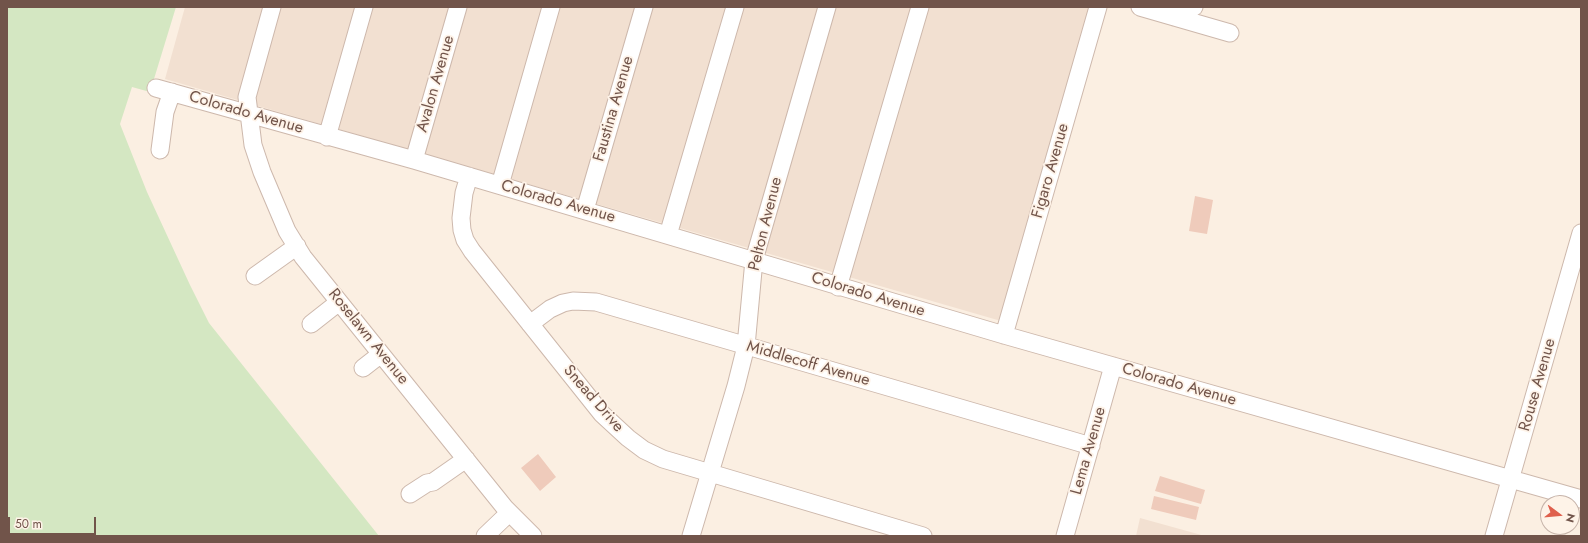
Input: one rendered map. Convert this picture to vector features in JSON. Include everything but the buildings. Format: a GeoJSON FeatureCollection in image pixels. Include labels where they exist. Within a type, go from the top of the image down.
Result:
{"type":"FeatureCollection","features":[{"type":"Feature","properties":{"kind":"street","name":"Roselawn Avenue"},"geometry":{"type":"LineString","coordinates":[[272,7],[247,97],[248,113],[253,145],[262,172],[287,231],[339,302],[466,460],[509,513],[533,536]]}},
{"type":"Feature","properties":{"kind":"street"},"geometry":{"type":"LineString","coordinates":[[327,137],[364,7]]}},
{"type":"Feature","properties":{"kind":"street","name":"Avalon Avenue"},"geometry":{"type":"LineString","coordinates":[[414,160],[458,7]]}},
{"type":"Feature","properties":{"kind":"street"},"geometry":{"type":"LineString","coordinates":[[500,185],[551,7]]}},
{"type":"Feature","properties":{"kind":"street","name":"Faustina Avenue"},"geometry":{"type":"LineString","coordinates":[[585,210],[644,7]]}},
{"type":"Feature","properties":{"kind":"street"},"geometry":{"type":"LineString","coordinates":[[668,235],[735,7]]}},
{"type":"Feature","properties":{"kind":"street","name":"Pelton Avenue"},"geometry":{"type":"LineString","coordinates":[[691,536],[736,386],[746,346],[754,260],[827,7]]}},
{"type":"Feature","properties":{"kind":"street"},"geometry":{"type":"LineString","coordinates":[[838,287],[920,7]]}},
{"type":"Feature","properties":{"kind":"street","name":"Figaro Avenue"},"geometry":{"type":"LineString","coordinates":[[1004,335],[1098,7]]}},
{"type":"Feature","properties":{"kind":"street"},"geometry":{"type":"LineString","coordinates":[[1140,7],[1230,33]]}},
{"type":"Feature","properties":{"kind":"street"},"geometry":{"type":"LineString","coordinates":[[1174,17],[1194,7]]}},
{"type":"Feature","properties":{"kind":"street","name":"Colorado Avenue"},"geometry":{"type":"LineString","coordinates":[[160,150],[165,112],[164,90],[500,185],[754,260],[838,287],[1004,335],[1581,499]]}},
{"type":"Feature","properties":{"kind":"street","name":"Snead Drive"},"geometry":{"type":"LineString","coordinates":[[469,176],[464,192],[461,218],[465,240],[472,251],[602,414],[628,438],[644,450],[662,459],[924,536]]}},
{"type":"Feature","properties":{"kind":"street","name":"Rouse Avenue"},"geometry":{"type":"LineString","coordinates":[[1494,536],[1578,251],[1581,233]]}},
{"type":"Feature","properties":{"kind":"street"},"geometry":{"type":"LineString","coordinates":[[255,276],[297,246]]}},
{"type":"Feature","properties":{"kind":"street","name":"Middlecoff Avenue"},"geometry":{"type":"LineString","coordinates":[[530,324],[550,309],[563,303],[586,300],[596,302],[1091,446]]}},
{"type":"Feature","properties":{"kind":"street"},"geometry":{"type":"LineString","coordinates":[[311,324],[339,302]]}},
{"type":"Feature","properties":{"kind":"street"},"geometry":{"type":"LineString","coordinates":[[363,368],[381,354]]}},
{"type":"Feature","properties":{"kind":"street","name":"Lema Avenue"},"geometry":{"type":"LineString","coordinates":[[1065,536],[1113,366]]}},
{"type":"Feature","properties":{"kind":"street"},"geometry":{"type":"LineString","coordinates":[[410,494],[427,482],[433,482],[466,460]]}},
{"type":"Feature","properties":{"kind":"street"},"geometry":{"type":"LineString","coordinates":[[485,536],[509,513]]}},
{"type":"Feature","properties":{"kind":"shaded area"},"geometry":{"type":"Polygon","coordinates":[[[185,7],[1093,7],[1001,321],[165,79],[185,7]]]}},
{"type":"Feature","properties":{"kind":"shaded area"},"geometry":{"type":"Polygon","coordinates":[[[1140,518],[1205,536],[1136,536],[1140,518]]]}},
{"type":"Feature","properties":{"kind":"green space"},"geometry":{"type":"Polygon","coordinates":[[[7,7],[176,7],[150,92],[132,87],[120,124],[147,192],[209,323],[379,536],[7,536],[7,7]]]}}]}
